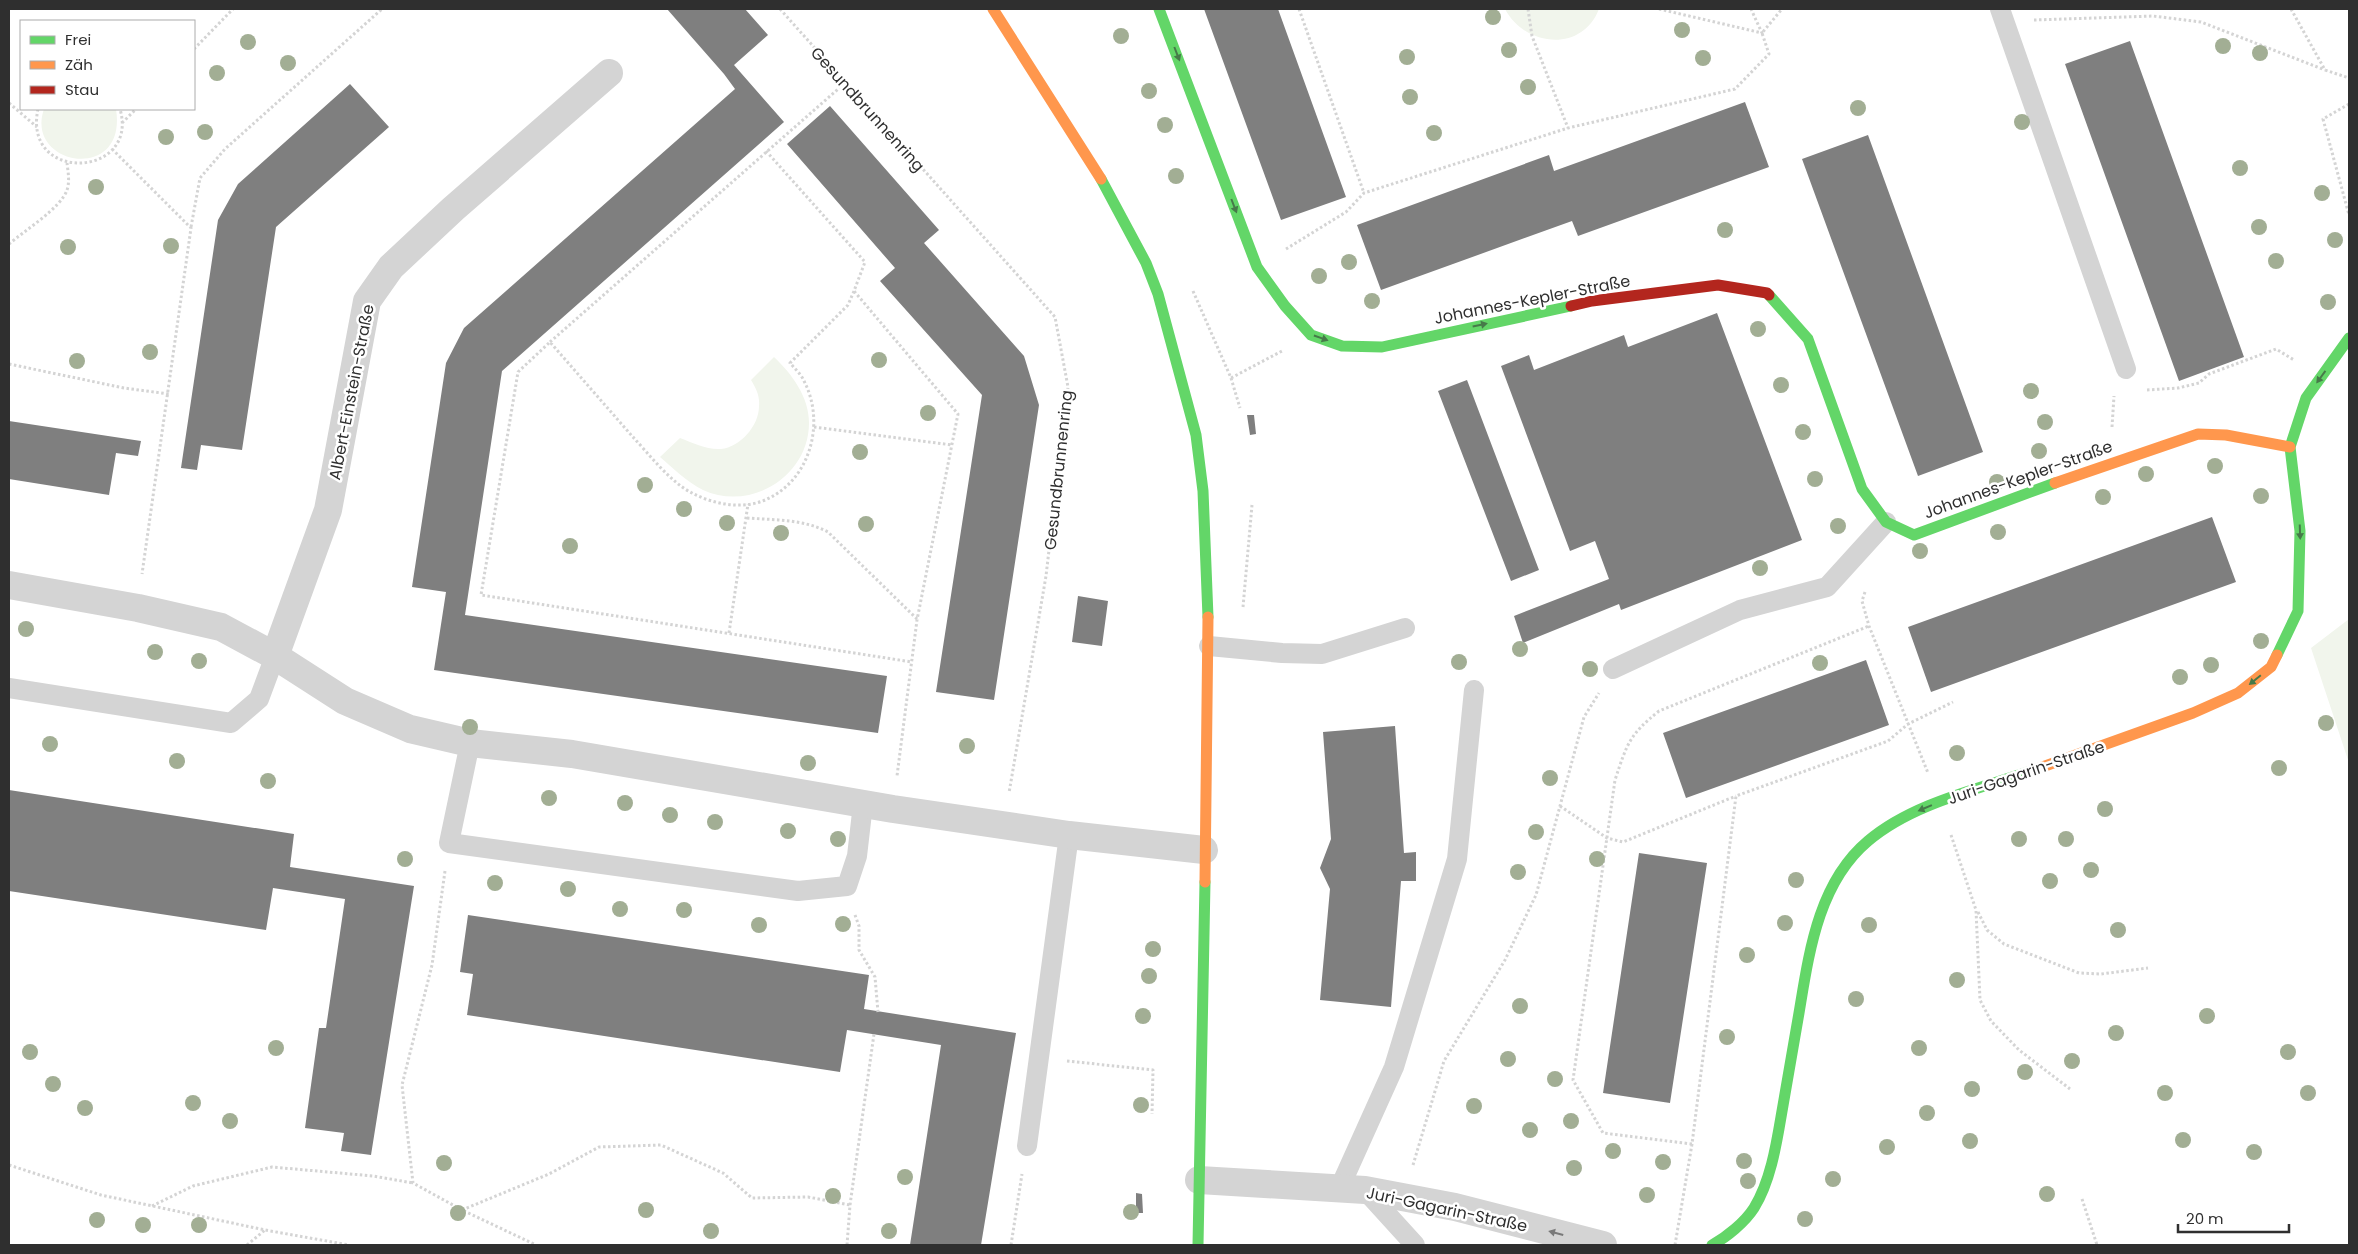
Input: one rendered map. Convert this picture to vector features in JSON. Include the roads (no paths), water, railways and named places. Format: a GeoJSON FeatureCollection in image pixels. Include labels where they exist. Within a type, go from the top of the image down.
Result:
{"type":"FeatureCollection","features":[{"type":"Feature","properties":{"kind":"street"},"geometry":{"type":"LineString","coordinates":[[993,9],[1093,163],[1146,263],[1158,294],[1196,435],[1203,491],[1209,646],[1198,1245]]}},
{"type":"Feature","properties":{"kind":"street","name":"Johannes-Kepler-Straße"},"geometry":{"type":"LineString","coordinates":[[1160,9],[1257,267],[1285,306],[1311,335],[1342,346],[1382,347],[1592,301],[1718,284],[1767,293],[1808,339],[1862,489],[1886,522],[1914,535],[2109,462],[2198,434],[2226,434],[2290,447]]}},
{"type":"Feature","properties":{"kind":"street","name":"Albert-Einstein-Straße"},"geometry":{"type":"LineString","coordinates":[[275,656],[328,510],[367,301],[392,266],[453,209],[609,73]]}},
{"type":"Feature","properties":{"kind":"street","name":"Juri-Gagarin-Straße"},"geometry":{"type":"LineString","coordinates":[[1712,1245],[1725,1238],[1754,1208],[1773,1162],[1810,950],[1824,902],[1849,862],[1881,831],[1940,802],[2193,713],[2238,693],[2271,667],[2298,611],[2300,531],[2290,447],[2306,398],[2349,338]]}},
{"type":"Feature","properties":{"kind":"street"},"geometry":{"type":"LineString","coordinates":[[9,585],[138,608],[221,627],[275,656],[345,701],[410,729],[470,743],[572,754],[892,809],[1069,835],[1204,850]]}},
{"type":"Feature","properties":{"kind":"street","name":"Juri-Gagarin-Straße"},"geometry":{"type":"LineString","coordinates":[[1199,1180],[1352,1189],[1455,1207],[1604,1245]]}},
{"type":"Feature","properties":{"kind":"lane"},"geometry":{"type":"LineString","coordinates":[[2002,15],[2126,369]]}},
{"type":"Feature","properties":{"kind":"lane"},"geometry":{"type":"LineString","coordinates":[[1613,669],[1740,610],[1827,587],[1886,522]]}},
{"type":"Feature","properties":{"kind":"lane"},"geometry":{"type":"LineString","coordinates":[[1209,646],[1322,654],[1405,628]]}},
{"type":"Feature","properties":{"kind":"lane"},"geometry":{"type":"LineString","coordinates":[[9,688],[231,723],[259,699],[275,656]]}},
{"type":"Feature","properties":{"kind":"lane"},"geometry":{"type":"LineString","coordinates":[[1415,1245],[1352,1189],[1389,1066],[1457,859],[1474,690]]}},
{"type":"Feature","properties":{"kind":"lane"},"geometry":{"type":"LineString","coordinates":[[470,743],[449,843],[798,891],[847,886],[857,856],[863,804]]}},
{"type":"Feature","properties":{"kind":"lane"},"geometry":{"type":"LineString","coordinates":[[1027,1146],[1069,835]]}}]}
